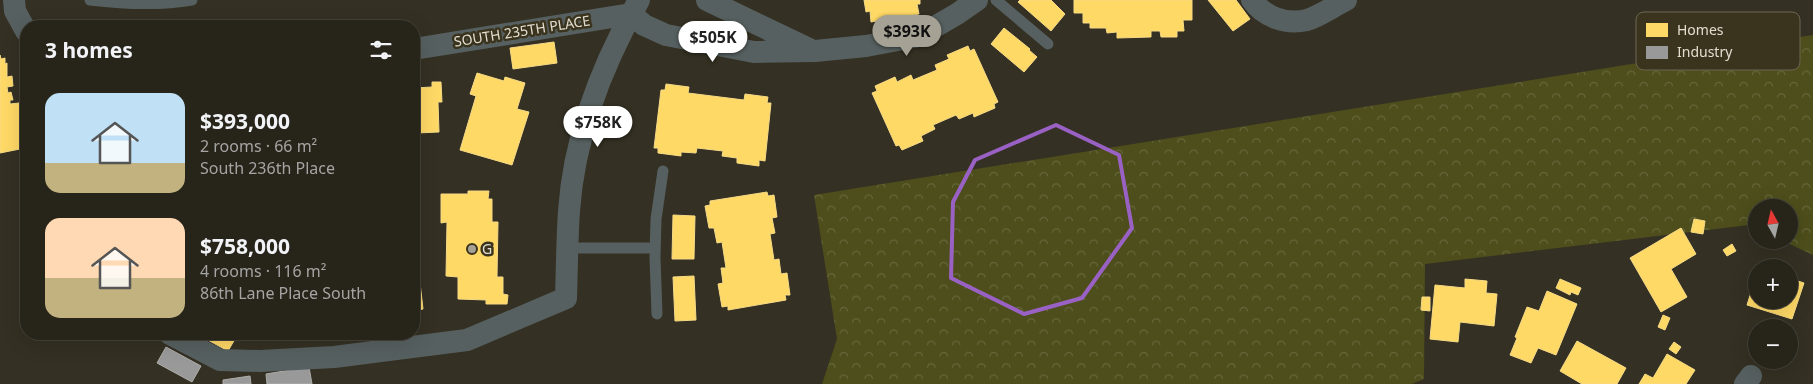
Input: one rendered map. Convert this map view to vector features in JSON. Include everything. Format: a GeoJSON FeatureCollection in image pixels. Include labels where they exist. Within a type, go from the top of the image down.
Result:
{"type":"FeatureCollection","features":[{"type":"Feature","properties":{"kind":"street"},"geometry":{"type":"LineString","coordinates":[[14,0],[20,20]]}},
{"type":"Feature","properties":{"kind":"street"},"geometry":{"type":"LineString","coordinates":[[707,0],[815,51]]}},
{"type":"Feature","properties":{"kind":"street"},"geometry":{"type":"LineString","coordinates":[[635,7],[644,25],[666,35],[754,52],[815,51],[866,46],[919,36],[977,0]]}},
{"type":"Feature","properties":{"kind":"street"},"geometry":{"type":"LineString","coordinates":[[1252,0],[1259,9],[1284,22],[1308,20],[1346,0]]}},
{"type":"Feature","properties":{"kind":"street"},"geometry":{"type":"LineString","coordinates":[[182,340],[220,360],[260,361],[334,358],[467,340],[566,298],[569,210],[578,150],[592,99],[607,62],[635,7]]}},
{"type":"Feature","properties":{"kind":"street","name":"SOUTH 235TH PLACE"},"geometry":{"type":"LineString","coordinates":[[420,48],[635,7]]}},
{"type":"Feature","properties":{"kind":"lane"},"geometry":{"type":"LineString","coordinates":[[90,0],[121,4],[192,0]]}},
{"type":"Feature","properties":{"kind":"lane"},"geometry":{"type":"LineString","coordinates":[[996,0],[1048,44]]}},
{"type":"Feature","properties":{"kind":"lane"},"geometry":{"type":"LineString","coordinates":[[657,314],[656,219],[663,172]]}},
{"type":"Feature","properties":{"kind":"lane"},"geometry":{"type":"LineString","coordinates":[[567,248],[655,248]]}},
{"type":"Feature","properties":{"kind":"highlighted area"},"geometry":{"type":"Polygon","coordinates":[[[1056,125],[1119,155],[1132,228],[1082,298],[1024,314],[951,278],[953,202],[975,160],[1056,125]]]}},
{"type":"Feature","properties":{"kind":"green space"},"geometry":{"type":"Polygon","coordinates":[[[1813,35],[1813,255],[1798,248],[1798,199],[1748,199],[1748,225],[1425,264],[1424,379],[1412,384],[822,384],[837,339],[814,195],[1636,63],[1636,70],[1800,70],[1800,37],[1813,35]]]}},
{"type":"Feature","properties":{"kind":"building: Homes"},"geometry":{"type":"Polygon","coordinates":[[[864,0],[920,0],[920,4],[917,4],[919,14],[871,22],[870,11],[866,12],[864,0]]]}},
{"type":"Feature","properties":{"kind":"building: Homes"},"geometry":{"type":"Polygon","coordinates":[[[1020,0],[1051,0],[1065,14],[1051,31],[1018,2],[1020,0]]]}},
{"type":"Feature","properties":{"kind":"building: Homes"},"geometry":{"type":"Polygon","coordinates":[[[1074,0],[1192,0],[1192,20],[1183,20],[1184,31],[1177,31],[1177,37],[1161,37],[1160,31],[1151,31],[1151,37],[1117,38],[1117,32],[1107,33],[1106,28],[1090,28],[1090,23],[1083,23],[1083,13],[1074,13],[1074,0]]]}},
{"type":"Feature","properties":{"kind":"building: Homes"},"geometry":{"type":"Polygon","coordinates":[[[1208,0],[1236,0],[1250,19],[1233,31],[1208,0]]]}},
{"type":"Feature","properties":{"kind":"building: Homes"},"geometry":{"type":"Polygon","coordinates":[[[1004,28],[1037,57],[1024,72],[991,44],[1004,28]]]}},
{"type":"Feature","properties":{"kind":"building: Homes"},"geometry":{"type":"Polygon","coordinates":[[[554,42],[557,63],[513,69],[510,48],[554,42]]]}},
{"type":"Feature","properties":{"kind":"building: Homes"},"geometry":{"type":"Polygon","coordinates":[[[968,46],[970,51],[974,49],[998,102],[994,104],[995,108],[974,117],[973,113],[959,119],[956,115],[933,125],[935,129],[921,136],[923,141],[902,150],[899,145],[896,146],[872,93],[877,91],[875,86],[895,77],[897,82],[911,75],[913,80],[937,70],[935,65],[949,59],[947,55],[968,46]]]}},
{"type":"Feature","properties":{"kind":"building: Homes"},"geometry":{"type":"Polygon","coordinates":[[[0,55],[1,59],[5,58],[5,64],[7,63],[7,77],[12,76],[13,86],[7,87],[8,93],[11,92],[13,100],[10,100],[10,104],[19,103],[20,149],[0,153],[0,55]]]}},
{"type":"Feature","properties":{"kind":"building: Homes"},"geometry":{"type":"Polygon","coordinates":[[[477,73],[504,81],[505,77],[525,83],[517,109],[529,112],[512,165],[460,150],[476,96],[470,94],[477,73]]]}},
{"type":"Feature","properties":{"kind":"building: Homes"},"geometry":{"type":"Polygon","coordinates":[[[432,82],[441,82],[442,102],[438,102],[439,132],[420,133],[420,88],[432,87],[432,82]]]}},
{"type":"Feature","properties":{"kind":"building: Homes"},"geometry":{"type":"Polygon","coordinates":[[[666,84],[689,87],[688,93],[744,100],[745,94],[768,97],[767,103],[771,103],[765,161],[759,160],[759,166],[737,163],[737,158],[722,156],[723,151],[697,148],[696,153],[681,152],[681,156],[658,153],[658,148],[654,148],[661,90],[665,90],[666,84]]]}},
{"type":"Feature","properties":{"kind":"building: Homes","name":"G"},"geometry":{"type":"Polygon","coordinates":[[[468,191],[489,191],[488,199],[492,199],[492,222],[498,222],[497,277],[503,277],[503,294],[508,295],[507,304],[486,304],[486,300],[458,299],[458,277],[446,276],[447,222],[441,223],[441,194],[468,194],[468,191]]]}},
{"type":"Feature","properties":{"kind":"building: Homes"},"geometry":{"type":"Polygon","coordinates":[[[767,192],[768,196],[774,195],[777,217],[772,218],[775,233],[770,234],[774,260],[779,259],[781,274],[787,273],[790,295],[785,295],[786,300],[728,310],[728,306],[722,307],[718,284],[723,283],[721,268],[726,268],[722,242],[717,243],[714,228],[709,228],[705,206],[710,205],[710,201],[767,192]]]}},
{"type":"Feature","properties":{"kind":"building: Homes"},"geometry":{"type":"Polygon","coordinates":[[[673,215],[695,216],[694,259],[672,259],[673,215]]]}},
{"type":"Feature","properties":{"kind":"building: Homes"},"geometry":{"type":"Polygon","coordinates":[[[1694,219],[1705,221],[1703,234],[1691,232],[1694,219]]]}},
{"type":"Feature","properties":{"kind":"building: Homes"},"geometry":{"type":"Polygon","coordinates":[[[1681,228],[1696,254],[1671,269],[1687,297],[1661,312],[1630,258],[1681,228]]]}},
{"type":"Feature","properties":{"kind":"building: Homes"},"geometry":{"type":"Polygon","coordinates":[[[1732,244],[1736,251],[1727,256],[1723,250],[1732,244]]]}},
{"type":"Feature","properties":{"kind":"building: Homes"},"geometry":{"type":"Polygon","coordinates":[[[694,276],[696,320],[675,321],[673,277],[694,276]]]}},
{"type":"Feature","properties":{"kind":"building: Homes"},"geometry":{"type":"Polygon","coordinates":[[[1465,279],[1487,281],[1486,293],[1497,294],[1494,326],[1460,322],[1458,342],[1430,339],[1435,285],[1465,288],[1465,279]]]}},
{"type":"Feature","properties":{"kind":"building: Homes"},"geometry":{"type":"Polygon","coordinates":[[[1560,279],[1581,288],[1578,295],[1571,292],[1570,295],[1556,288],[1560,279]]]}},
{"type":"Feature","properties":{"kind":"building: Homes"},"geometry":{"type":"Polygon","coordinates":[[[1798,281],[1804,283],[1798,301],[1798,281]]]}},
{"type":"Feature","properties":{"kind":"building: Homes"},"geometry":{"type":"Polygon","coordinates":[[[420,283],[423,309],[420,310],[420,283]]]}},
{"type":"Feature","properties":{"kind":"building: Homes"},"geometry":{"type":"Polygon","coordinates":[[[1547,291],[1577,304],[1556,355],[1538,348],[1531,363],[1510,355],[1527,307],[1539,311],[1547,291]]]}},
{"type":"Feature","properties":{"kind":"building: Homes"},"geometry":{"type":"Polygon","coordinates":[[[1422,297],[1430,297],[1430,311],[1421,310],[1422,297]]]}},
{"type":"Feature","properties":{"kind":"building: Homes"},"geometry":{"type":"Polygon","coordinates":[[[1760,309],[1795,309],[1792,319],[1760,309]]]}},
{"type":"Feature","properties":{"kind":"building: Homes"},"geometry":{"type":"Polygon","coordinates":[[[1663,315],[1670,318],[1665,330],[1658,327],[1663,315]]]}},
{"type":"Feature","properties":{"kind":"building: Homes"},"geometry":{"type":"Polygon","coordinates":[[[208,340],[234,340],[228,351],[208,340]]]}},
{"type":"Feature","properties":{"kind":"building: Homes"},"geometry":{"type":"Polygon","coordinates":[[[1577,341],[1626,368],[1617,384],[1582,384],[1560,371],[1577,341]]]}},
{"type":"Feature","properties":{"kind":"building: Homes"},"geometry":{"type":"Polygon","coordinates":[[[1674,342],[1681,347],[1676,354],[1669,349],[1674,342]]]}},
{"type":"Feature","properties":{"kind":"building: Homes"},"geometry":{"type":"Polygon","coordinates":[[[1667,354],[1695,370],[1686,384],[1639,384],[1645,374],[1653,378],[1667,354]]]}},
{"type":"Feature","properties":{"kind":"building: Industry"},"geometry":{"type":"Polygon","coordinates":[[[166,347],[201,366],[192,382],[157,363],[166,347]]]}},
{"type":"Feature","properties":{"kind":"building: Industry"},"geometry":{"type":"Polygon","coordinates":[[[309,367],[312,384],[267,384],[266,374],[309,367]]]}},
{"type":"Feature","properties":{"kind":"building: Industry"},"geometry":{"type":"Polygon","coordinates":[[[250,376],[251,384],[223,384],[223,380],[250,376]]]}},
{"type":"Feature","properties":{"kind":"place","name":"G"},"geometry":{"type":"Point","coordinates":[472,249]}}]}
